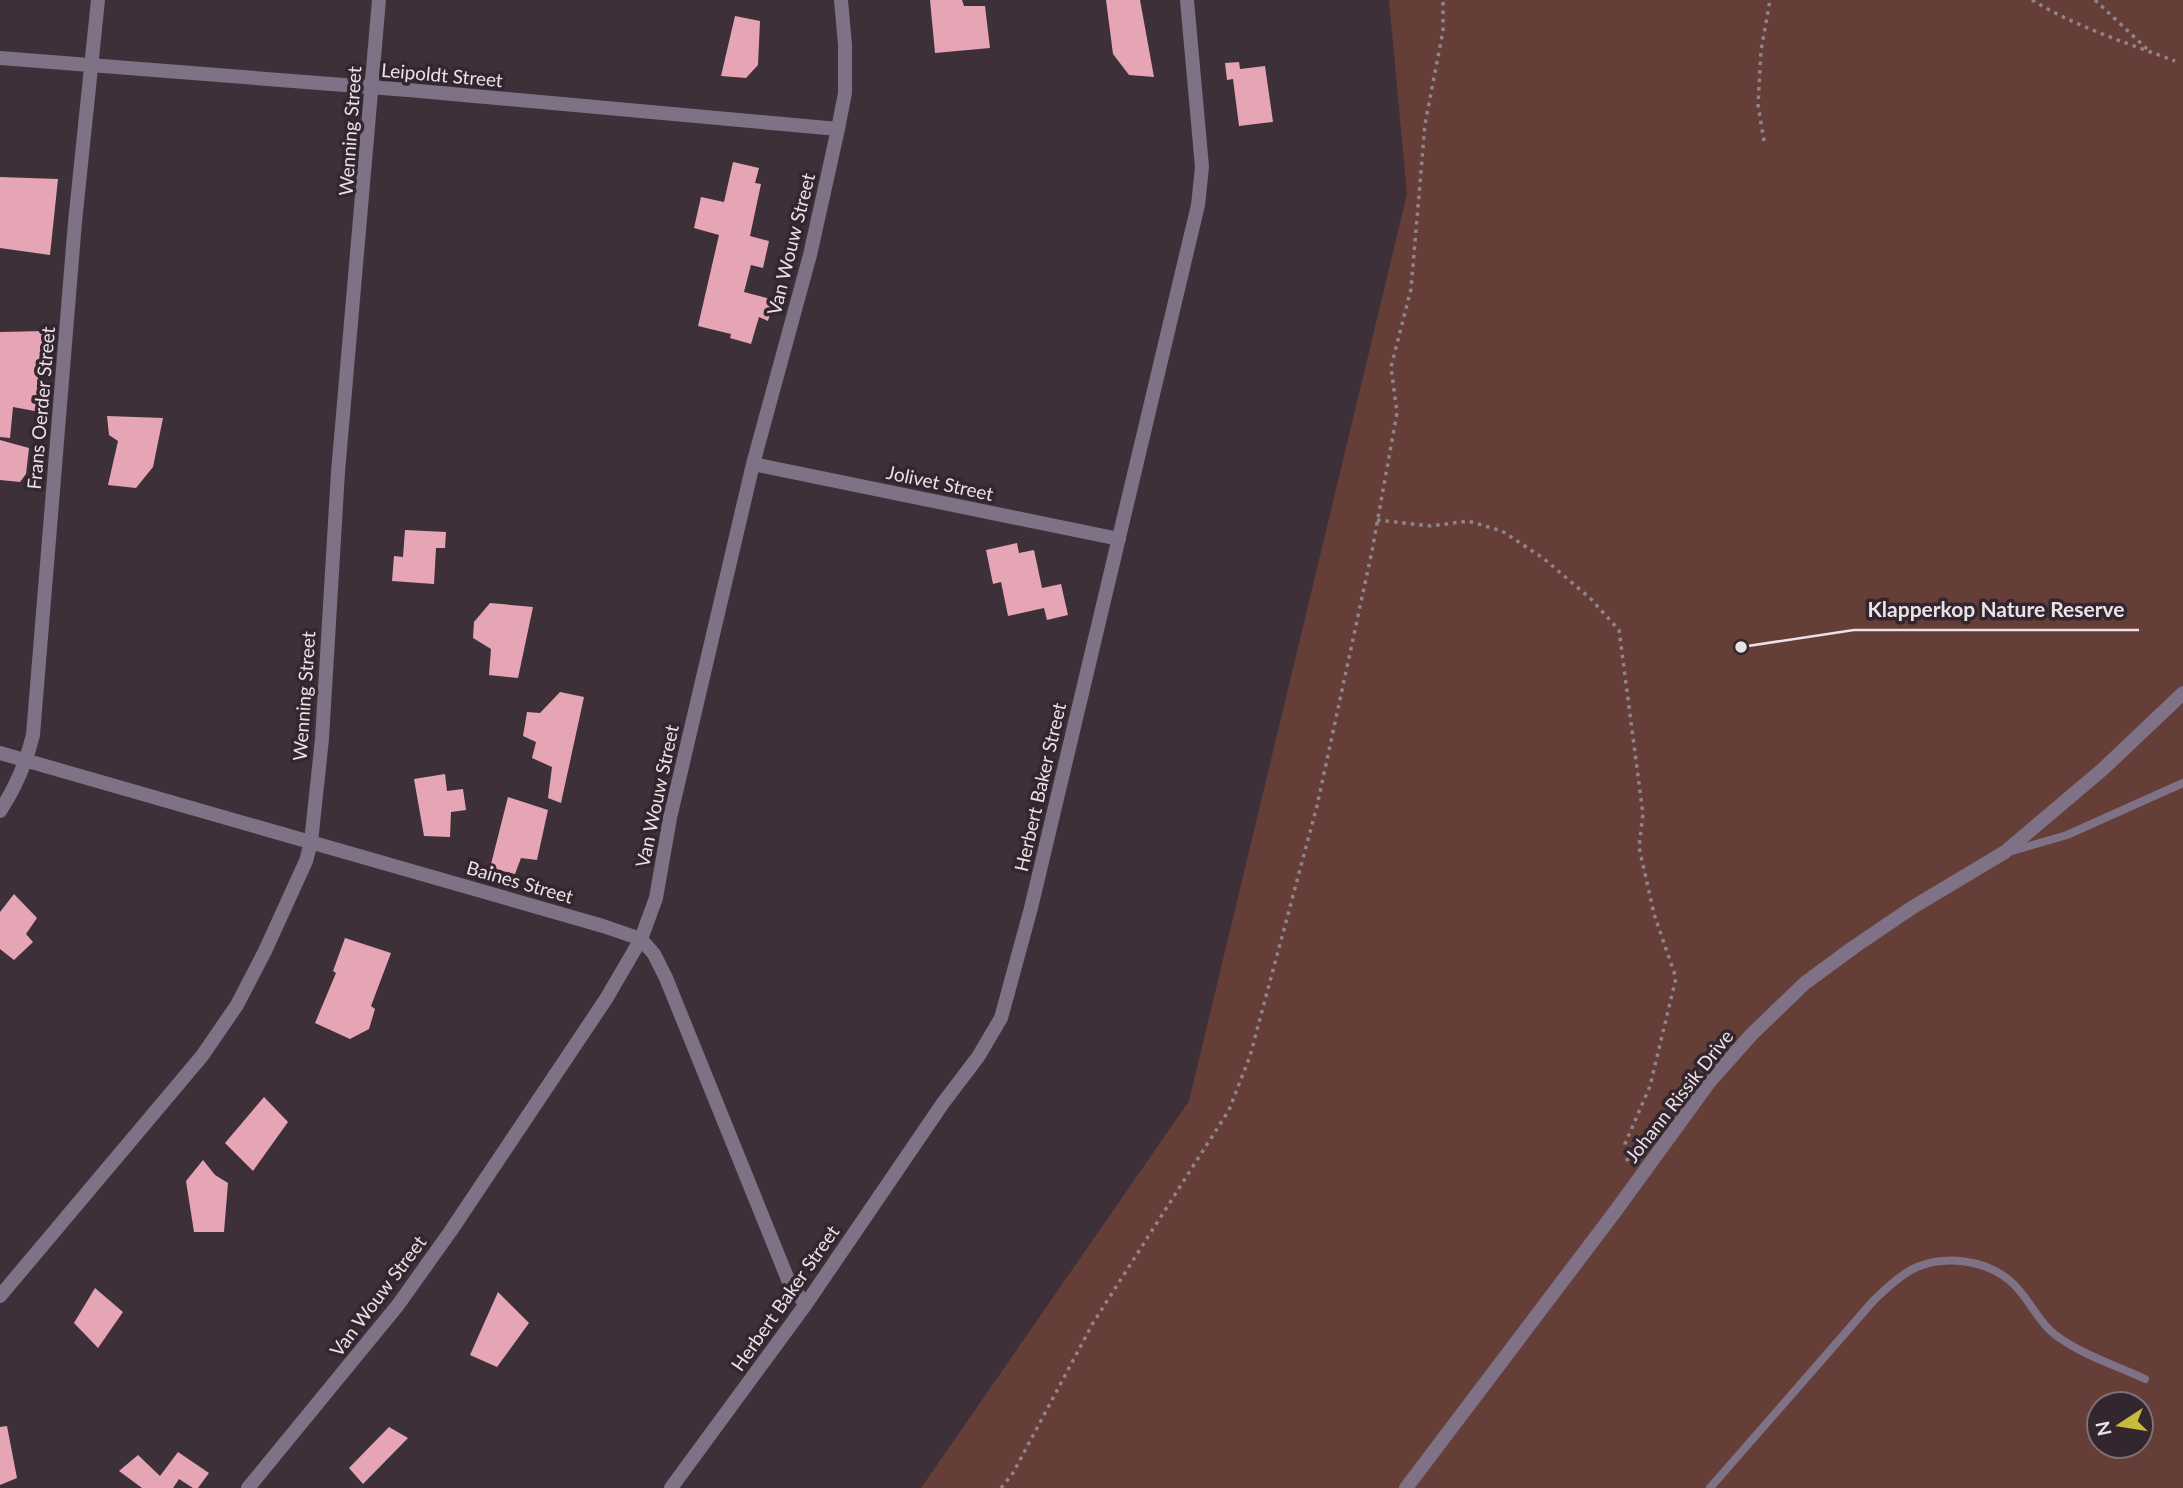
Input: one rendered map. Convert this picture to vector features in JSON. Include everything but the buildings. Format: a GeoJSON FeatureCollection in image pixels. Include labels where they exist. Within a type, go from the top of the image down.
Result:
{"type":"FeatureCollection","features":[{"type":"Feature","properties":{"kind":"street","name":"Frans Oerder Street"},"geometry":{"type":"LineString","coordinates":[[0,811],[12,794],[27,761],[33,735],[75,222],[98,0]]}},
{"type":"Feature","properties":{"kind":"street","name":"Wenning Street"},"geometry":{"type":"LineString","coordinates":[[0,1296],[209,1046],[237,1006],[306,861],[311,842],[321,739],[338,472],[379,0]]}},
{"type":"Feature","properties":{"kind":"street","name":"Van Wouw Street"},"geometry":{"type":"LineString","coordinates":[[248,1488],[413,1284],[606,999],[641,939],[656,898],[670,818],[753,464],[810,255],[838,129],[845,93],[841,0]]}},
{"type":"Feature","properties":{"kind":"street","name":"Herbert Baker Street"},"geometry":{"type":"LineString","coordinates":[[671,1488],[806,1304],[943,1103],[978,1057],[1001,1018],[1016,970],[1198,205],[1202,167],[1188,0]]}},
{"type":"Feature","properties":{"kind":"street","name":"Leipoldt Street"},"geometry":{"type":"LineString","coordinates":[[0,58],[838,129]]}},
{"type":"Feature","properties":{"kind":"street","name":"Jolivet Street"},"geometry":{"type":"LineString","coordinates":[[753,464],[1119,539]]}},
{"type":"Feature","properties":{"kind":"street","name":"Johann Rissik Drive"},"geometry":{"type":"LineString","coordinates":[[1406,1488],[1711,1080],[1752,1034],[1805,983],[1854,947],[1913,907],[2006,852],[2103,769],[2183,693]]}},
{"type":"Feature","properties":{"kind":"street","name":"Baines Street"},"geometry":{"type":"LineString","coordinates":[[0,753],[641,939]]}},
{"type":"Feature","properties":{"kind":"street"},"geometry":{"type":"LineString","coordinates":[[641,939],[654,954],[666,978],[791,1287],[806,1304]]}},
{"type":"Feature","properties":{"kind":"lane"},"geometry":{"type":"LineString","coordinates":[[2006,852],[2067,835],[2183,783]]}},
{"type":"Feature","properties":{"kind":"lane"},"geometry":{"type":"LineString","coordinates":[[1710,1488],[1874,1300],[1916,1267],[1935,1262],[1971,1262],[1991,1269],[2009,1280],[2051,1332],[2071,1345],[2145,1379]]}},
{"type":"Feature","properties":{"kind":"path"},"geometry":{"type":"LineString","coordinates":[[1002,1488],[1013,1473],[1093,1323],[1229,1110],[1250,1056],[1317,806],[1398,413],[1391,366],[1411,289],[1425,124],[1443,30],[1443,0]]}},
{"type":"Feature","properties":{"kind":"path"},"geometry":{"type":"LineString","coordinates":[[1764,141],[1758,104],[1761,51],[1770,0]]}},
{"type":"Feature","properties":{"kind":"path"},"geometry":{"type":"LineString","coordinates":[[2032,0],[2049,10],[2175,61]]}},
{"type":"Feature","properties":{"kind":"path"},"geometry":{"type":"LineString","coordinates":[[2095,0],[2149,51]]}},
{"type":"Feature","properties":{"kind":"path"},"geometry":{"type":"LineString","coordinates":[[1377,520],[1431,526],[1468,521],[1502,531],[1543,558],[1590,598],[1619,630],[1643,814],[1639,847],[1654,914],[1676,978],[1650,1086],[1625,1144],[1629,1170]]}},
{"type":"Feature","properties":{"kind":"shaded area"},"geometry":{"type":"Polygon","coordinates":[[[1389,0],[2183,0],[2183,1488],[921,1488],[1189,1101],[1407,194],[1389,0]]]}},
{"type":"Feature","properties":{"kind":"place","name":"Klapperkop Nature Reserve"},"geometry":{"type":"Point","coordinates":[1741,647]}}]}
